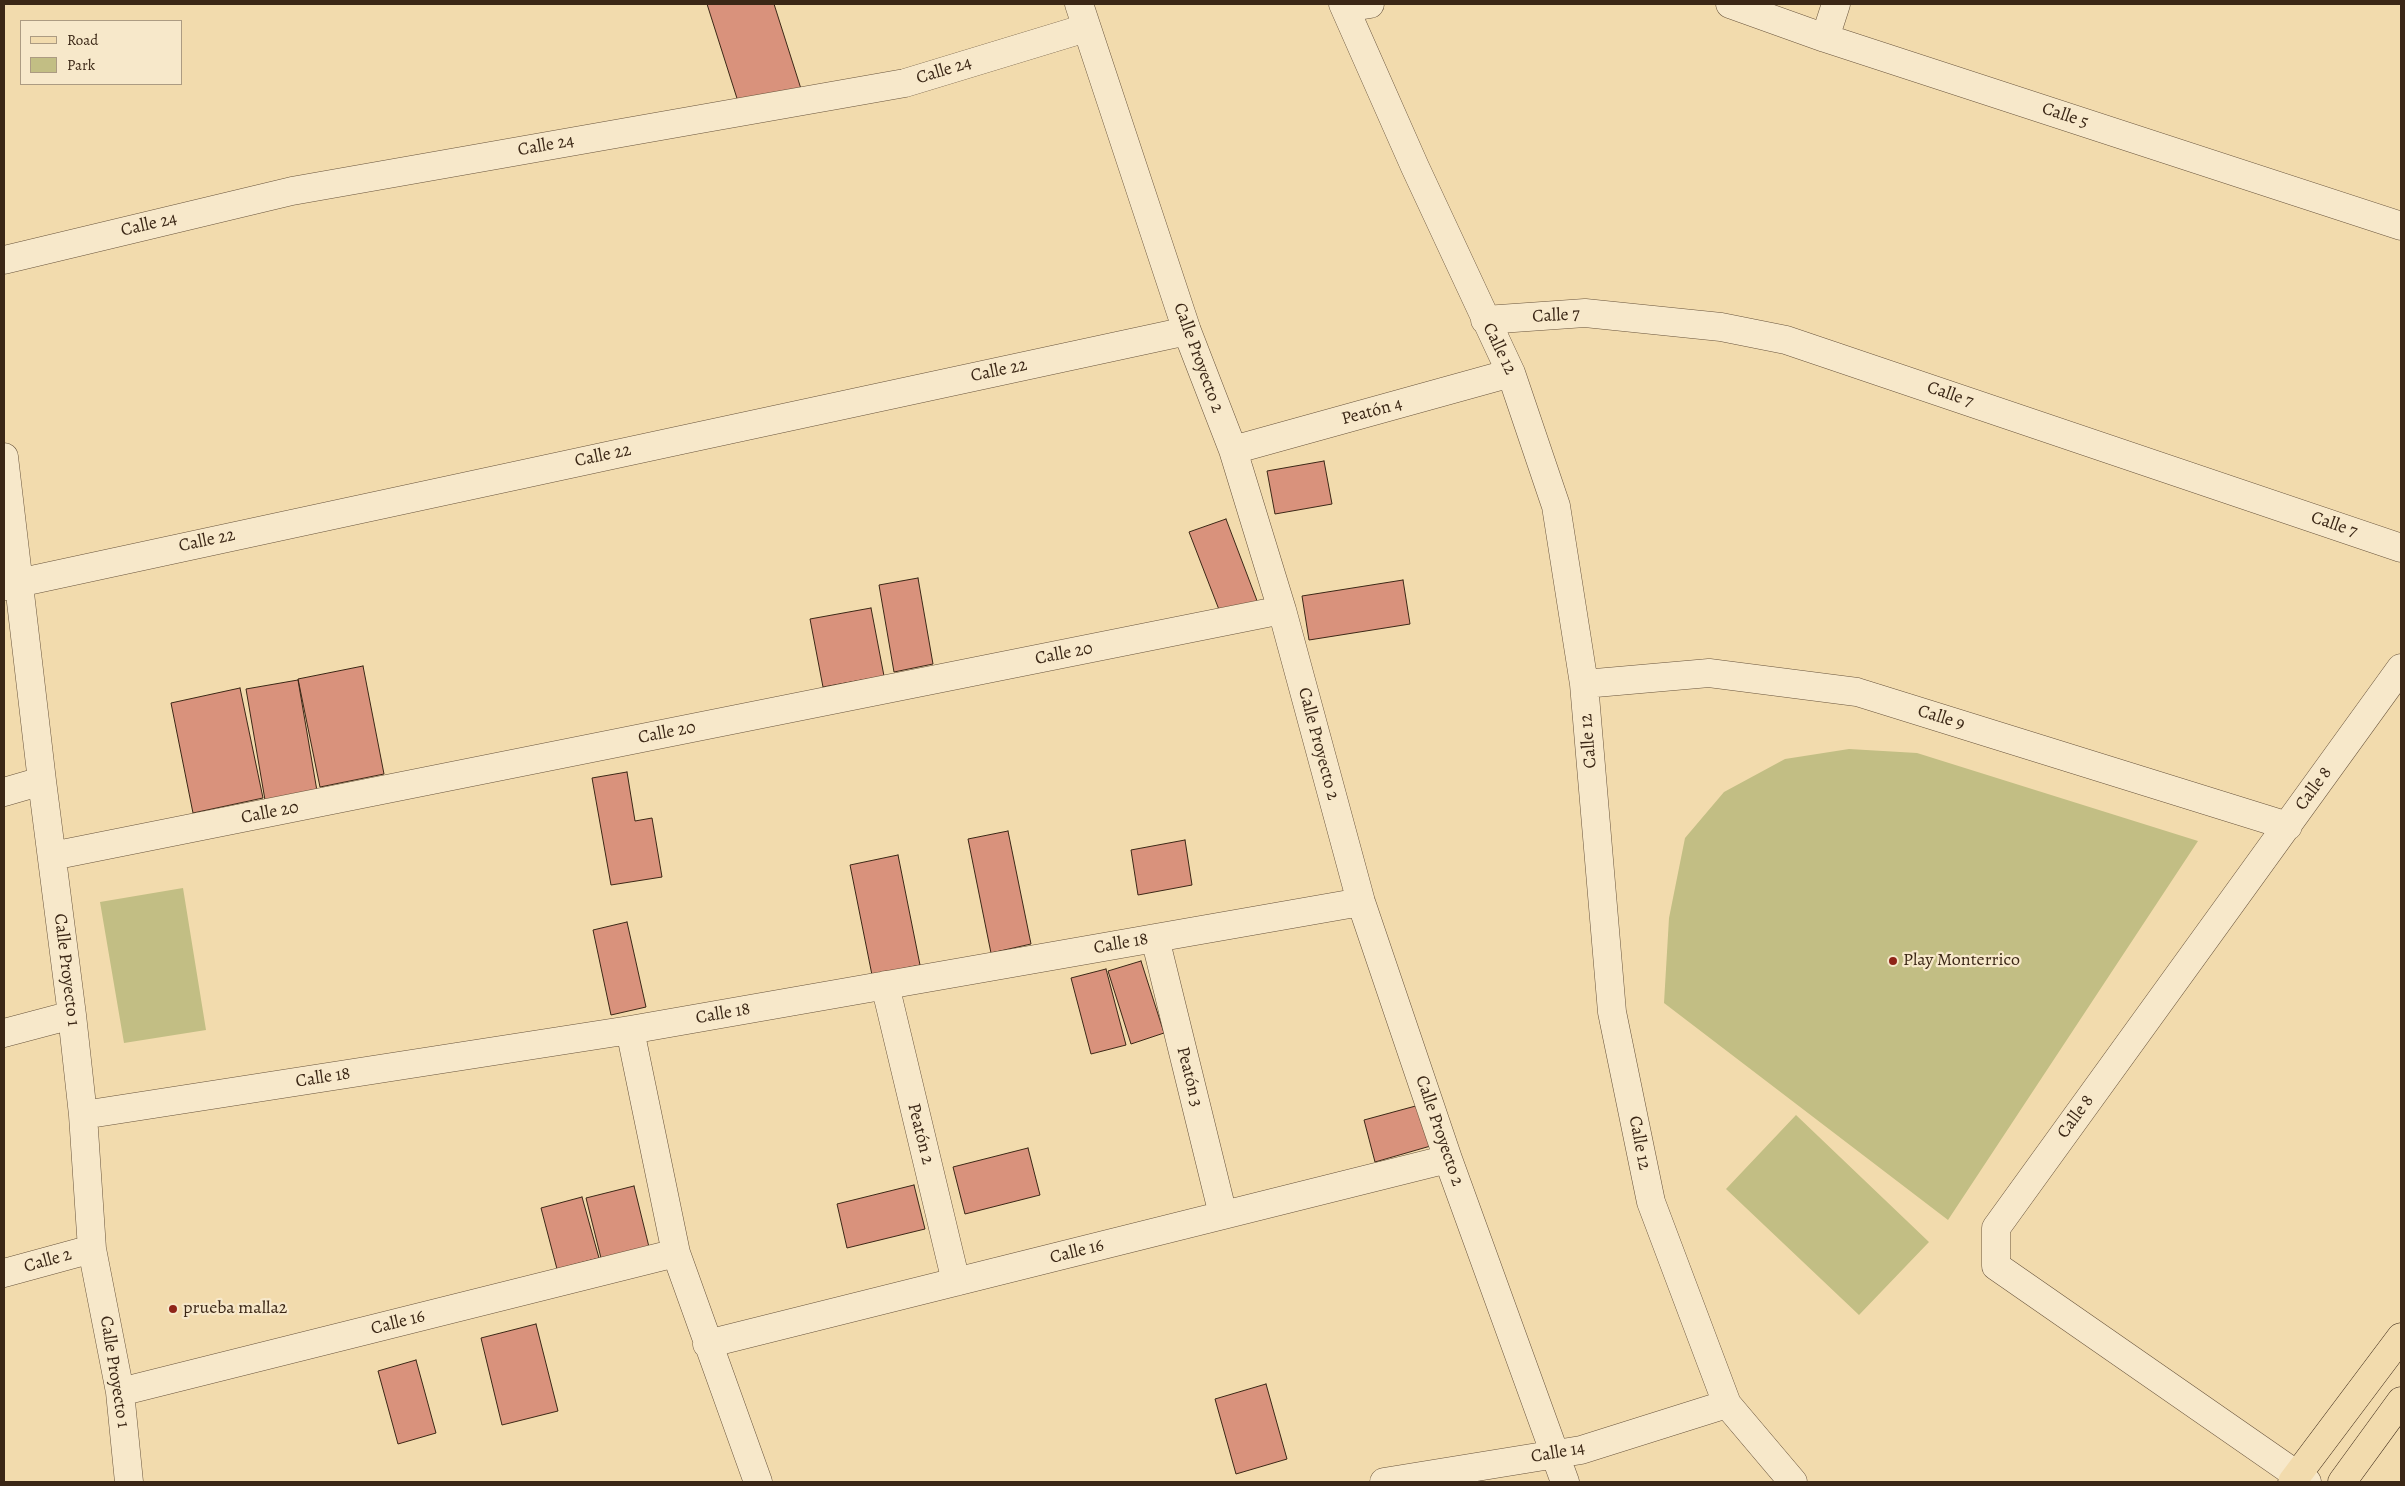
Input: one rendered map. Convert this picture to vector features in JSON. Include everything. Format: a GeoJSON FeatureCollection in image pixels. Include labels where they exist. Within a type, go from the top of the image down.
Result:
{"type":"FeatureCollection","features":[{"type":"Feature","properties":{"kind":"main road"},"geometry":{"type":"LineString","coordinates":[[2299,1480],[2401,1337]]}},
{"type":"Feature","properties":{"kind":"main road"},"geometry":{"type":"LineString","coordinates":[[2342,1482],[2401,1401]]}},
{"type":"Feature","properties":{"kind":"street","name":"Calle 5"},"geometry":{"type":"LineString","coordinates":[[1730,4],[1825,38],[2401,226]]}},
{"type":"Feature","properties":{"kind":"street"},"geometry":{"type":"LineString","coordinates":[[1825,38],[1836,4]]}},
{"type":"Feature","properties":{"kind":"street","name":"Calle 12"},"geometry":{"type":"LineString","coordinates":[[1353,5],[1485,320],[1511,374],[1556,506],[1584,684],[1612,1012],[1650,1202],[1726,1404],[1793,1482]]}},
{"type":"Feature","properties":{"kind":"street","name":"Calle 24"},"geometry":{"type":"LineString","coordinates":[[4,260],[292,191],[906,83],[1083,16]]}},
{"type":"Feature","properties":{"kind":"street","name":"Calle Proyecto 2"},"geometry":{"type":"LineString","coordinates":[[1083,16],[1187,331],[1233,450],[1282,610],[1360,902],[1448,1159],[1565,1482]]}},
{"type":"Feature","properties":{"kind":"street","name":"Calle 7"},"geometry":{"type":"LineString","coordinates":[[1485,320],[1585,313],[1721,328],[1786,340],[2401,548]]}},
{"type":"Feature","properties":{"kind":"street","name":"Calle 22"},"geometry":{"type":"LineString","coordinates":[[12,584],[1187,331]]}},
{"type":"Feature","properties":{"kind":"street","name":"Peatón 4"},"geometry":{"type":"LineString","coordinates":[[1233,450],[1511,374]]}},
{"type":"Feature","properties":{"kind":"street","name":"Calle Proyecto 1"},"geometry":{"type":"LineString","coordinates":[[4,457],[12,584],[52,856],[83,1115],[92,1249],[120,1392],[127,1482]]}},
{"type":"Feature","properties":{"kind":"street","name":"Calle 20"},"geometry":{"type":"LineString","coordinates":[[52,856],[1282,610]]}},
{"type":"Feature","properties":{"kind":"street","name":"Calle 8"},"geometry":{"type":"LineString","coordinates":[[2299,1480],[1996,1266],[1996,1228],[2401,668]]}},
{"type":"Feature","properties":{"kind":"street","name":"Calle 9"},"geometry":{"type":"LineString","coordinates":[[1584,684],[1709,673],[1858,692],[2288,826]]}},
{"type":"Feature","properties":{"kind":"street"},"geometry":{"type":"LineString","coordinates":[[4,792],[42,781]]}},
{"type":"Feature","properties":{"kind":"street","name":"Calle 18"},"geometry":{"type":"LineString","coordinates":[[83,1115],[630,1030],[1360,902]]}},
{"type":"Feature","properties":{"kind":"street","name":"Peatón 3"},"geometry":{"type":"LineString","coordinates":[[1155,938],[1223,1216]]}},
{"type":"Feature","properties":{"kind":"street","name":"Peatón 2"},"geometry":{"type":"LineString","coordinates":[[885,985],[956,1282]]}},
{"type":"Feature","properties":{"kind":"street"},"geometry":{"type":"LineString","coordinates":[[4,1033],[72,1015]]}},
{"type":"Feature","properties":{"kind":"street"},"geometry":{"type":"LineString","coordinates":[[630,1030],[676,1253],[758,1482]]}},
{"type":"Feature","properties":{"kind":"street","name":"Calle 16"},"geometry":{"type":"LineString","coordinates":[[707,1344],[1448,1159]]}},
{"type":"Feature","properties":{"kind":"street","name":"Calle 2"},"geometry":{"type":"LineString","coordinates":[[4,1273],[92,1249]]}},
{"type":"Feature","properties":{"kind":"street","name":"Calle 16"},"geometry":{"type":"LineString","coordinates":[[120,1392],[676,1253]]}},
{"type":"Feature","properties":{"kind":"street","name":"Calle 14"},"geometry":{"type":"LineString","coordinates":[[1384,1482],[1581,1450],[1726,1404]]}},
{"type":"Feature","properties":{"kind":"green space","name":"Play Monterrico"},"geometry":{"type":"Polygon","coordinates":[[[1849,749],[1917,753],[2198,841],[1948,1220],[1664,1003],[1669,918],[1685,838],[1724,792],[1785,759],[1849,749]]]}},
{"type":"Feature","properties":{"kind":"green space"},"geometry":{"type":"Polygon","coordinates":[[[183,888],[206,1030],[124,1043],[100,902],[183,888]]]}},
{"type":"Feature","properties":{"kind":"green space"},"geometry":{"type":"Polygon","coordinates":[[[1796,1115],[1929,1242],[1859,1315],[1726,1189],[1796,1115]]]}},
{"type":"Feature","properties":{"kind":"building"},"geometry":{"type":"Polygon","coordinates":[[[707,4],[774,4],[802,92],[741,111],[707,4]]]}},
{"type":"Feature","properties":{"kind":"building"},"geometry":{"type":"Polygon","coordinates":[[[1324,461],[1332,504],[1275,514],[1267,471],[1324,461]]]}},
{"type":"Feature","properties":{"kind":"building"},"geometry":{"type":"Polygon","coordinates":[[[1226,519],[1259,606],[1223,620],[1189,532],[1226,519]]]}},
{"type":"Feature","properties":{"kind":"building"},"geometry":{"type":"Polygon","coordinates":[[[918,578],[933,664],[894,672],[879,585],[918,578]]]}},
{"type":"Feature","properties":{"kind":"building"},"geometry":{"type":"Polygon","coordinates":[[[1403,580],[1410,624],[1309,640],[1302,596],[1403,580]]]}},
{"type":"Feature","properties":{"kind":"building"},"geometry":{"type":"Polygon","coordinates":[[[871,608],[884,676],[823,687],[810,619],[871,608]]]}},
{"type":"Feature","properties":{"kind":"building"},"geometry":{"type":"Polygon","coordinates":[[[363,666],[384,774],[320,787],[298,679],[363,666]]]}},
{"type":"Feature","properties":{"kind":"building"},"geometry":{"type":"Polygon","coordinates":[[[298,680],[317,791],[265,800],[246,689],[298,680]]]}},
{"type":"Feature","properties":{"kind":"building"},"geometry":{"type":"Polygon","coordinates":[[[240,688],[263,798],[193,813],[171,703],[240,688]]]}},
{"type":"Feature","properties":{"kind":"building"},"geometry":{"type":"Polygon","coordinates":[[[627,772],[635,821],[652,818],[662,877],[611,885],[592,778],[627,772]]]}},
{"type":"Feature","properties":{"kind":"building"},"geometry":{"type":"Polygon","coordinates":[[[1008,831],[1031,944],[991,953],[968,839],[1008,831]]]}},
{"type":"Feature","properties":{"kind":"building"},"geometry":{"type":"Polygon","coordinates":[[[1185,840],[1192,885],[1138,895],[1131,850],[1185,840]]]}},
{"type":"Feature","properties":{"kind":"building"},"geometry":{"type":"Polygon","coordinates":[[[898,855],[920,965],[872,975],[850,865],[898,855]]]}},
{"type":"Feature","properties":{"kind":"building"},"geometry":{"type":"Polygon","coordinates":[[[627,922],[646,1007],[611,1015],[593,930],[627,922]]]}},
{"type":"Feature","properties":{"kind":"building"},"geometry":{"type":"Polygon","coordinates":[[[1141,961],[1164,1033],[1131,1044],[1108,971],[1141,961]]]}},
{"type":"Feature","properties":{"kind":"building"},"geometry":{"type":"Polygon","coordinates":[[[1106,969],[1126,1045],[1091,1054],[1071,978],[1106,969]]]}},
{"type":"Feature","properties":{"kind":"building"},"geometry":{"type":"Polygon","coordinates":[[[1423,1104],[1434,1145],[1375,1162],[1364,1120],[1423,1104]]]}},
{"type":"Feature","properties":{"kind":"building"},"geometry":{"type":"Polygon","coordinates":[[[1028,1148],[1040,1195],[965,1214],[953,1167],[1028,1148]]]}},
{"type":"Feature","properties":{"kind":"building"},"geometry":{"type":"Polygon","coordinates":[[[914,1185],[925,1229],[847,1248],[837,1204],[914,1185]]]}},
{"type":"Feature","properties":{"kind":"building"},"geometry":{"type":"Polygon","coordinates":[[[634,1186],[649,1247],[601,1258],[586,1198],[634,1186]]]}},
{"type":"Feature","properties":{"kind":"building"},"geometry":{"type":"Polygon","coordinates":[[[582,1197],[599,1258],[557,1269],[541,1208],[582,1197]]]}},
{"type":"Feature","properties":{"kind":"building"},"geometry":{"type":"Polygon","coordinates":[[[536,1324],[558,1411],[502,1425],[481,1338],[536,1324]]]}},
{"type":"Feature","properties":{"kind":"building"},"geometry":{"type":"Polygon","coordinates":[[[416,1360],[436,1433],[398,1444],[378,1371],[416,1360]]]}},
{"type":"Feature","properties":{"kind":"building"},"geometry":{"type":"Polygon","coordinates":[[[1266,1384],[1287,1459],[1236,1474],[1215,1399],[1266,1384]]]}},
{"type":"Feature","properties":{"kind":"place","name":"Play Monterrico"},"geometry":{"type":"Point","coordinates":[1893,961]}},
{"type":"Feature","properties":{"kind":"place","name":"prueba malla2"},"geometry":{"type":"Point","coordinates":[173,1309]}}]}
